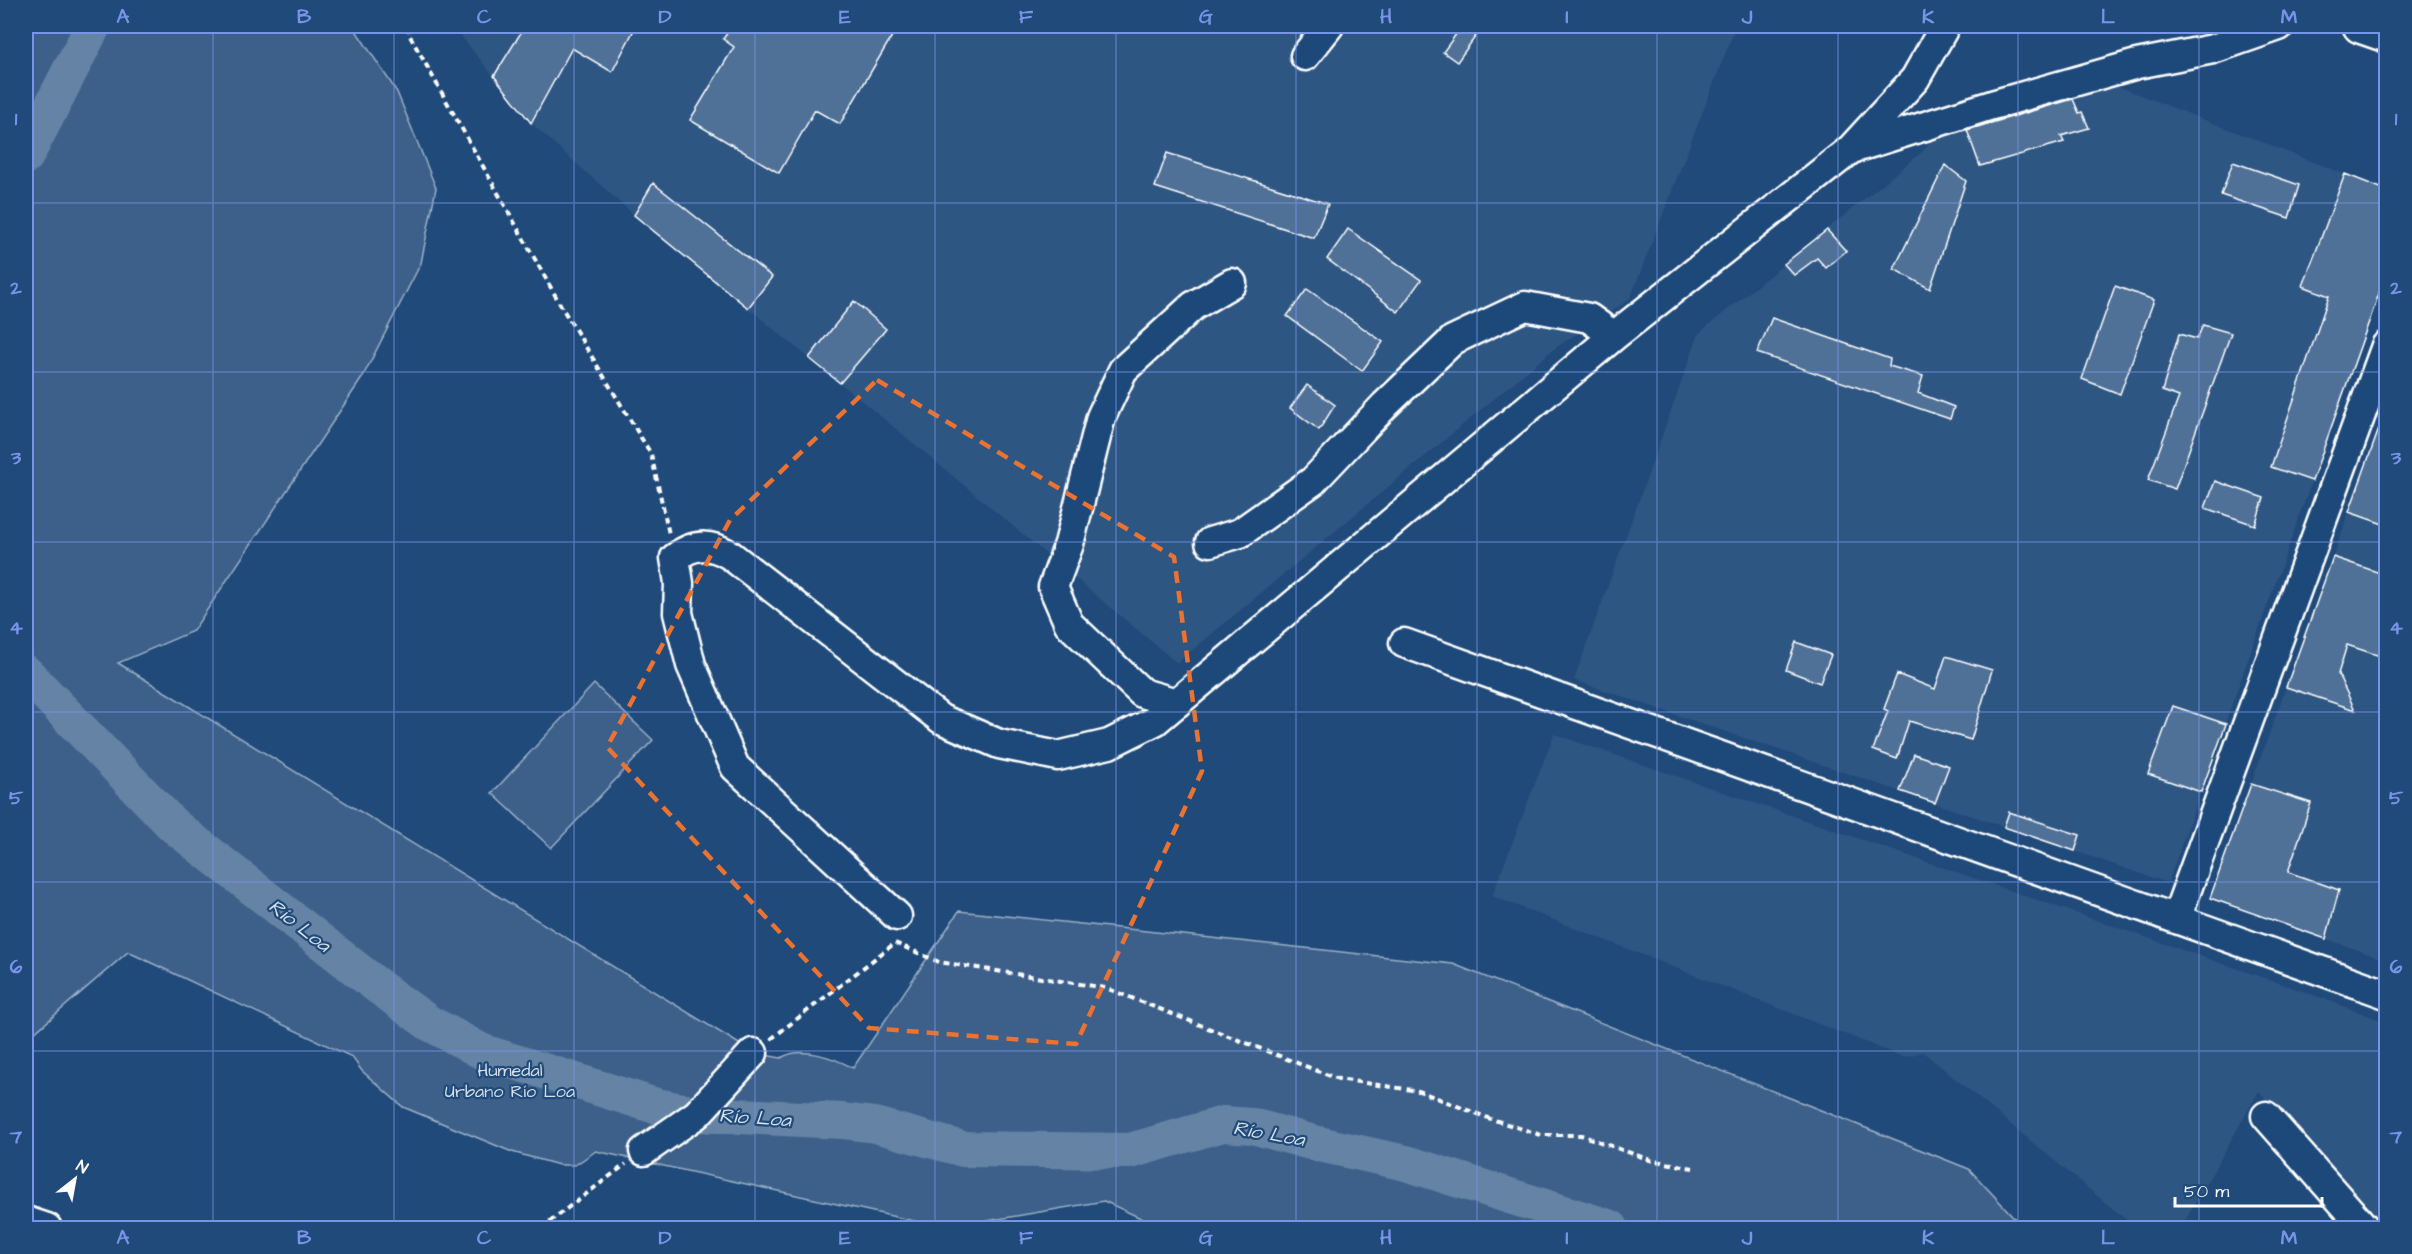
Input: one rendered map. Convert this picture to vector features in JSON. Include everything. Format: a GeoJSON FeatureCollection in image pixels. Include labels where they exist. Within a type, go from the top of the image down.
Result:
{"type":"FeatureCollection","features":[{"type":"Feature","properties":{"kind":"highway"},"geometry":{"type":"LineString","coordinates":[[2360,26],[2386,35]]}},
{"type":"Feature","properties":{"kind":"street"},"geometry":{"type":"LineString","coordinates":[[1305,56],[1329,26]]}},
{"type":"Feature","properties":{"kind":"street"},"geometry":{"type":"LineString","coordinates":[[896,929],[735,767],[691,665],[678,613],[679,583],[675,558],[685,549],[715,546],[730,555],[940,719],[999,744],[1058,756],[1109,744],[1155,721],[1614,336],[1850,150],[1915,79],[1945,26]]}},
{"type":"Feature","properties":{"kind":"street"},"geometry":{"type":"LineString","coordinates":[[1850,150],[1992,105],[2138,64],[2212,49],[2279,26]]}},
{"type":"Feature","properties":{"kind":"street"},"geometry":{"type":"LineString","coordinates":[[1177,703],[1142,693],[1069,624],[1053,587],[1069,544],[1101,417],[1123,370],[1193,306],[1232,283]]}},
{"type":"Feature","properties":{"kind":"street"},"geometry":{"type":"LineString","coordinates":[[1210,542],[1240,533],[1313,481],[1385,405],[1453,340],[1524,306],[1589,318],[1614,336]]}},
{"type":"Feature","properties":{"kind":"street"},"geometry":{"type":"LineString","coordinates":[[2176,919],[2386,346]]}},
{"type":"Feature","properties":{"kind":"street"},"geometry":{"type":"LineString","coordinates":[[1404,644],[2386,994]]}},
{"type":"Feature","properties":{"kind":"street"},"geometry":{"type":"LineString","coordinates":[[644,1151],[697,1114],[753,1053]]}},
{"type":"Feature","properties":{"kind":"street"},"geometry":{"type":"LineString","coordinates":[[2266,1116],[2364,1228]]}},
{"type":"Feature","properties":{"kind":"street"},"geometry":{"type":"LineString","coordinates":[[26,1221],[47,1228]]}},
{"type":"Feature","properties":{"kind":"path"},"geometry":{"type":"LineString","coordinates":[[408,26],[410,36],[564,311],[651,454],[675,558]]}},
{"type":"Feature","properties":{"kind":"path"},"geometry":{"type":"LineString","coordinates":[[753,1053],[896,929],[939,962],[1106,987],[1338,1079],[1419,1091],[1488,1118],[1541,1135],[1581,1135],[1650,1160],[1693,1168]]}},
{"type":"Feature","properties":{"kind":"path"},"geometry":{"type":"LineString","coordinates":[[541,1228],[644,1151]]}},
{"type":"Feature","properties":{"kind":"highlighted area"},"geometry":{"type":"Polygon","coordinates":[[[877,380],[1174,557],[1202,771],[1076,1044],[869,1028],[607,747],[730,520],[877,380]]]}},
{"type":"Feature","properties":{"kind":"shaded area"},"geometry":{"type":"Polygon","coordinates":[[[453,26],[1736,26],[1630,299],[1555,348],[1177,663],[912,442],[634,215],[531,123],[453,26]]]}},
{"type":"Feature","properties":{"kind":"shaded area"},"geometry":{"type":"Polygon","coordinates":[[[2109,83],[2386,190],[2386,274],[2168,883],[1574,680],[1699,333],[1922,152],[1948,118],[2109,83]]]}},
{"type":"Feature","properties":{"kind":"shaded area"},"geometry":{"type":"Polygon","coordinates":[[[2386,410],[2386,960],[2210,898],[2386,410]]]}},
{"type":"Feature","properties":{"kind":"shaded area"},"geometry":{"type":"Polygon","coordinates":[[[1554,734],[2311,994],[2386,1022],[2386,1228],[2259,1091],[2181,1228],[2136,1228],[1923,1052],[1903,1057],[1492,896],[1554,734]]]}},
{"type":"Feature","properties":{"kind":"green space","name":"Humedal Urbano Río Loa"},"geometry":{"type":"Polygon","coordinates":[[[26,26],[353,26],[397,92],[436,188],[421,263],[362,378],[193,631],[118,663],[754,1053],[781,1058],[798,1053],[818,1054],[853,1068],[959,911],[1453,964],[1969,1169],[2024,1228],[1162,1228],[1104,1201],[946,1228],[596,1151],[575,1165],[559,1165],[512,1152],[403,1107],[362,1071],[352,1057],[128,952],[26,1040],[26,26]]]}},
{"type":"Feature","properties":{"kind":"green space"},"geometry":{"type":"Polygon","coordinates":[[[594,684],[653,740],[551,848],[492,793],[594,684]]]}},
{"type":"Feature","properties":{"kind":"building"},"geometry":{"type":"Polygon","coordinates":[[[525,26],[636,26],[612,72],[572,48],[531,123],[494,76],[525,26]]]}},
{"type":"Feature","properties":{"kind":"building"},"geometry":{"type":"Polygon","coordinates":[[[732,26],[898,26],[840,124],[815,110],[779,173],[690,120],[734,47],[723,39],[732,26]]]}},
{"type":"Feature","properties":{"kind":"building"},"geometry":{"type":"Polygon","coordinates":[[[1462,26],[1483,26],[1457,62],[1443,52],[1462,26]]]}},
{"type":"Feature","properties":{"kind":"building"},"geometry":{"type":"Polygon","coordinates":[[[2073,99],[2089,128],[2061,136],[2064,142],[1980,166],[1967,130],[2073,99]]]}},
{"type":"Feature","properties":{"kind":"building"},"geometry":{"type":"Polygon","coordinates":[[[1167,153],[1328,204],[1314,238],[1155,187],[1167,153]]]}},
{"type":"Feature","properties":{"kind":"building"},"geometry":{"type":"Polygon","coordinates":[[[2233,162],[2299,185],[2289,218],[2221,195],[2233,162]]]}},
{"type":"Feature","properties":{"kind":"building"},"geometry":{"type":"Polygon","coordinates":[[[1945,165],[1966,181],[1930,289],[1894,269],[1945,165]]]}},
{"type":"Feature","properties":{"kind":"building"},"geometry":{"type":"Polygon","coordinates":[[[2345,174],[2386,190],[2386,274],[2312,481],[2271,467],[2329,296],[2303,286],[2345,174]]]}},
{"type":"Feature","properties":{"kind":"building"},"geometry":{"type":"Polygon","coordinates":[[[653,183],[772,277],[748,308],[634,215],[653,183]]]}},
{"type":"Feature","properties":{"kind":"building"},"geometry":{"type":"Polygon","coordinates":[[[1348,229],[1421,280],[1398,312],[1327,259],[1348,229]]]}},
{"type":"Feature","properties":{"kind":"building"},"geometry":{"type":"Polygon","coordinates":[[[1827,230],[1846,251],[1826,268],[1817,258],[1794,275],[1784,264],[1827,230]]]}},
{"type":"Feature","properties":{"kind":"building"},"geometry":{"type":"Polygon","coordinates":[[[2115,286],[2154,300],[2120,394],[2082,379],[2115,286]]]}},
{"type":"Feature","properties":{"kind":"building"},"geometry":{"type":"Polygon","coordinates":[[[1307,289],[1383,342],[1362,371],[1287,316],[1307,289]]]}},
{"type":"Feature","properties":{"kind":"building"},"geometry":{"type":"Polygon","coordinates":[[[854,301],[886,329],[840,383],[809,358],[854,301]]]}},
{"type":"Feature","properties":{"kind":"building"},"geometry":{"type":"Polygon","coordinates":[[[1772,318],[1890,359],[1889,366],[1923,376],[1918,393],[1954,407],[1950,419],[1757,353],[1772,318]]]}},
{"type":"Feature","properties":{"kind":"building"},"geometry":{"type":"Polygon","coordinates":[[[2203,325],[2231,333],[2175,489],[2148,480],[2179,397],[2162,391],[2179,334],[2197,339],[2203,325]]]}},
{"type":"Feature","properties":{"kind":"building"},"geometry":{"type":"Polygon","coordinates":[[[1307,385],[1335,405],[1319,430],[1290,408],[1307,385]]]}},
{"type":"Feature","properties":{"kind":"building"},"geometry":{"type":"Polygon","coordinates":[[[2384,415],[2386,416],[2386,514],[2383,524],[2349,512],[2384,415]]]}},
{"type":"Feature","properties":{"kind":"building"},"geometry":{"type":"Polygon","coordinates":[[[2215,481],[2264,498],[2255,525],[2205,508],[2215,481]]]}},
{"type":"Feature","properties":{"kind":"building"},"geometry":{"type":"Polygon","coordinates":[[[2333,557],[2386,575],[2386,658],[2347,645],[2338,674],[2355,710],[2286,687],[2333,557]]]}},
{"type":"Feature","properties":{"kind":"building"},"geometry":{"type":"Polygon","coordinates":[[[1796,642],[1831,655],[1820,683],[1786,670],[1796,642]]]}},
{"type":"Feature","properties":{"kind":"building"},"geometry":{"type":"Polygon","coordinates":[[[1946,656],[1992,670],[1971,740],[1909,721],[1897,759],[1873,750],[1888,711],[1884,709],[1897,674],[1935,689],[1946,656]]]}},
{"type":"Feature","properties":{"kind":"building"},"geometry":{"type":"Polygon","coordinates":[[[2173,706],[2226,724],[2201,792],[2148,774],[2173,706]]]}},
{"type":"Feature","properties":{"kind":"building"},"geometry":{"type":"Polygon","coordinates":[[[1914,754],[1949,766],[1935,803],[1900,791],[1914,754]]]}},
{"type":"Feature","properties":{"kind":"building"},"geometry":{"type":"Polygon","coordinates":[[[2251,784],[2311,803],[2288,872],[2339,890],[2326,939],[2210,898],[2251,784]]]}},
{"type":"Feature","properties":{"kind":"building"},"geometry":{"type":"Polygon","coordinates":[[[2009,812],[2080,835],[2075,851],[2004,827],[2009,812]]]}},
{"type":"Feature","properties":{"kind":"waterway","name":"Río Loa"},"geometry":{"type":"LineString","coordinates":[[26,156],[93,26]]}},
{"type":"Feature","properties":{"kind":"waterway","name":"Río Loa"},"geometry":{"type":"LineString","coordinates":[[26,673],[173,825],[379,987],[429,1023],[483,1052],[656,1106],[697,1114],[843,1121],[875,1125],[963,1149],[1130,1151],[1223,1124],[1252,1126],[1314,1143],[1406,1163],[1611,1228]]}}]}
